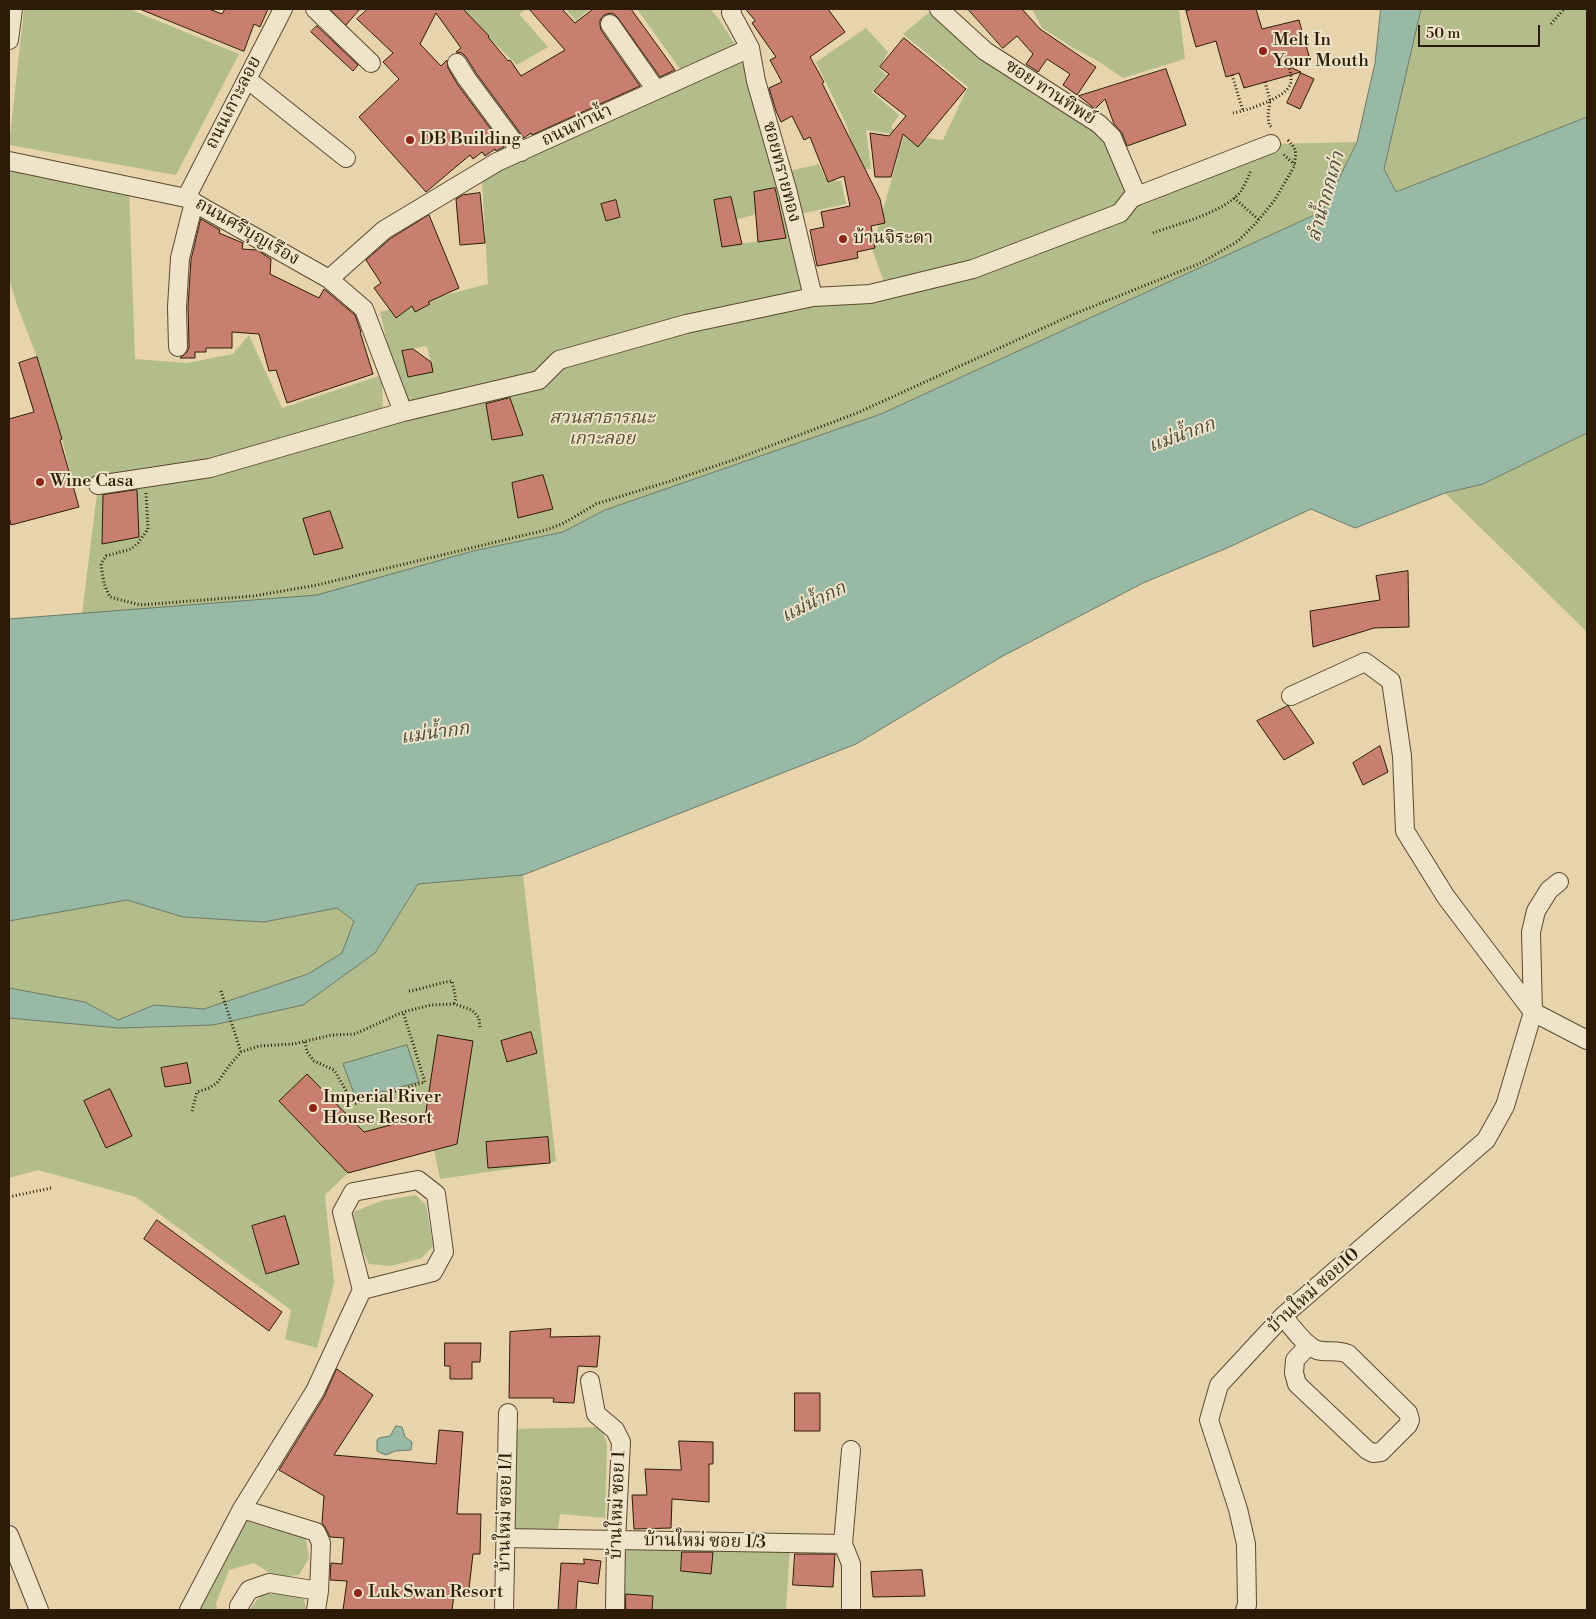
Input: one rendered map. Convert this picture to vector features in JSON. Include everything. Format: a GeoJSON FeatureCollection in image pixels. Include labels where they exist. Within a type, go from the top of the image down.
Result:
{"type":"FeatureCollection","features":[{"type":"Feature","properties":{"kind":"street"},"geometry":{"type":"LineString","coordinates":[[9,40],[13,9]]}},
{"type":"Feature","properties":{"kind":"street","name":"ถนนเกาะลอย"},"geometry":{"type":"LineString","coordinates":[[178,347],[180,258],[190,200],[247,78],[283,9]]}},
{"type":"Feature","properties":{"kind":"street"},"geometry":{"type":"LineString","coordinates":[[315,9],[371,63]]}},
{"type":"Feature","properties":{"kind":"street"},"geometry":{"type":"LineString","coordinates":[[732,9],[731,13],[750,48]]}},
{"type":"Feature","properties":{"kind":"street","name":"ซอย ทานทิพย์"},"geometry":{"type":"LineString","coordinates":[[939,9],[984,51],[1099,124],[1112,138],[1137,196]]}},
{"type":"Feature","properties":{"kind":"street"},"geometry":{"type":"LineString","coordinates":[[610,24],[656,90]]}},
{"type":"Feature","properties":{"kind":"street","name":"ถนนท่าน้ำ"},"geometry":{"type":"LineString","coordinates":[[329,279],[384,230],[497,162],[750,48]]}},
{"type":"Feature","properties":{"kind":"street","name":"ซอยทรายทอง"},"geometry":{"type":"LineString","coordinates":[[750,48],[756,81],[788,193],[813,297]]}},
{"type":"Feature","properties":{"kind":"street"},"geometry":{"type":"LineString","coordinates":[[457,63],[466,79],[521,152]]}},
{"type":"Feature","properties":{"kind":"street"},"geometry":{"type":"LineString","coordinates":[[247,78],[346,158]]}},
{"type":"Feature","properties":{"kind":"street"},"geometry":{"type":"LineString","coordinates":[[98,485],[210,468],[403,412],[539,380],[560,360],[686,324],[813,297],[870,294],[974,269],[1120,212],[1131,199],[1137,196],[1251,152],[1276,136]]}},
{"type":"Feature","properties":{"kind":"street","name":"ถนนศรีบุญเรือง"},"geometry":{"type":"LineString","coordinates":[[9,161],[190,200],[329,279],[364,309],[403,412]]}},
{"type":"Feature","properties":{"kind":"street"},"geometry":{"type":"LineString","coordinates":[[1291,696],[1365,662],[1391,681],[1402,756],[1405,831],[1446,897],[1533,1012],[1587,1040]]}},
{"type":"Feature","properties":{"kind":"street","name":"บ้านใหม่ ซอย10"},"geometry":{"type":"LineString","coordinates":[[1245,1610],[1247,1605],[1246,1544],[1238,1509],[1208,1420],[1218,1385],[1283,1316],[1486,1140],[1505,1106],[1533,1012],[1531,932],[1536,910],[1549,890],[1559,882]]}},
{"type":"Feature","properties":{"kind":"street"},"geometry":{"type":"LineString","coordinates":[[189,1610],[242,1510],[315,1392],[362,1290],[342,1212],[353,1192],[418,1180],[436,1194],[444,1252],[433,1272],[362,1290]]}},
{"type":"Feature","properties":{"kind":"street"},"geometry":{"type":"LineString","coordinates":[[1283,1316],[1309,1345],[1317,1350],[1340,1350],[1348,1354],[1408,1413],[1410,1420],[1408,1425],[1381,1452],[1373,1453],[1367,1450],[1297,1384],[1294,1373],[1295,1360],[1309,1345]]}},
{"type":"Feature","properties":{"kind":"street","name":"บ้านใหม่ ซอย 1"},"geometry":{"type":"LineString","coordinates":[[590,1381],[596,1414],[615,1430],[621,1442],[615,1610]]}},
{"type":"Feature","properties":{"kind":"street","name":"บ้านใหม่ ซอย 1/1"},"geometry":{"type":"LineString","coordinates":[[504,1610],[508,1413]]}},
{"type":"Feature","properties":{"kind":"street"},"geometry":{"type":"LineString","coordinates":[[851,1450],[843,1544],[851,1564],[851,1610]]}},
{"type":"Feature","properties":{"kind":"street"},"geometry":{"type":"LineString","coordinates":[[242,1510],[316,1532],[320,1543],[319,1591],[316,1610]]}},
{"type":"Feature","properties":{"kind":"street"},"geometry":{"type":"LineString","coordinates":[[9,1535],[39,1610]]}},
{"type":"Feature","properties":{"kind":"street","name":"บ้านใหม่ ซอย 1/3"},"geometry":{"type":"LineString","coordinates":[[506,1538],[843,1544]]}},
{"type":"Feature","properties":{"kind":"street"},"geometry":{"type":"LineString","coordinates":[[239,1610],[239,1606],[249,1590],[269,1583],[319,1591]]}},
{"type":"Feature","properties":{"kind":"path"},"geometry":{"type":"LineString","coordinates":[[1551,24],[1564,9]]}},
{"type":"Feature","properties":{"kind":"path"},"geometry":{"type":"LineString","coordinates":[[1233,114],[1259,106],[1283,94],[1290,86],[1291,76],[1288,62]]}},
{"type":"Feature","properties":{"kind":"path"},"geometry":{"type":"LineString","coordinates":[[1232,75],[1243,111]]}},
{"type":"Feature","properties":{"kind":"path"},"geometry":{"type":"LineString","coordinates":[[1264,82],[1270,100],[1269,125],[1294,164]]}},
{"type":"Feature","properties":{"kind":"path"},"geometry":{"type":"LineString","coordinates":[[146,477],[148,529],[131,549],[106,556],[101,564],[104,584],[110,597],[140,605],[254,596],[316,585],[546,530],[596,504],[717,466],[848,416],[910,390],[1074,314],[1200,263],[1238,242],[1259,220],[1274,200],[1295,165],[1297,153],[1294,147],[1276,136]]}},
{"type":"Feature","properties":{"kind":"path"},"geometry":{"type":"LineString","coordinates":[[1153,233],[1214,212],[1234,198],[1241,191],[1251,170],[1251,152]]}},
{"type":"Feature","properties":{"kind":"path"},"geometry":{"type":"LineString","coordinates":[[1234,198],[1259,220]]}},
{"type":"Feature","properties":{"kind":"path"},"geometry":{"type":"LineString","coordinates":[[409,992],[436,983],[452,981],[456,998],[454,1004]]}},
{"type":"Feature","properties":{"kind":"path"},"geometry":{"type":"LineString","coordinates":[[221,991],[241,1052]]}},
{"type":"Feature","properties":{"kind":"path"},"geometry":{"type":"LineString","coordinates":[[192,1111],[197,1092],[217,1083],[228,1066],[241,1052],[259,1046],[293,1044],[332,1035],[355,1034],[402,1012],[431,1005],[454,1004],[472,1010],[479,1018],[480,1028]]}},
{"type":"Feature","properties":{"kind":"path"},"geometry":{"type":"LineString","coordinates":[[305,1042],[307,1052],[314,1061],[334,1070],[354,1104],[390,1093],[425,1082],[402,1012]]}},
{"type":"Feature","properties":{"kind":"path"},"geometry":{"type":"LineString","coordinates":[[9,1198],[50,1188]]}},
{"type":"Feature","properties":{"kind":"green space"},"geometry":{"type":"Polygon","coordinates":[[[24,9],[129,9],[239,54],[176,175],[9,145],[24,9]]]}},
{"type":"Feature","properties":{"kind":"green space"},"geometry":{"type":"Polygon","coordinates":[[[459,9],[526,9],[519,14],[548,47],[517,65],[459,9]]]}},
{"type":"Feature","properties":{"kind":"green space"},"geometry":{"type":"Polygon","coordinates":[[[566,9],[589,9],[576,21],[566,9]]]}},
{"type":"Feature","properties":{"kind":"green space"},"geometry":{"type":"Polygon","coordinates":[[[637,9],[710,9],[738,49],[683,73],[637,9]]]}},
{"type":"Feature","properties":{"kind":"green space"},"geometry":{"type":"Polygon","coordinates":[[[1032,9],[1179,9],[1185,59],[1123,78],[1042,28],[1032,9]]]}},
{"type":"Feature","properties":{"kind":"green space"},"geometry":{"type":"Polygon","coordinates":[[[1421,9],[1587,9],[1587,117],[1396,192],[1384,169],[1421,9]]]}},
{"type":"Feature","properties":{"kind":"green space","name":"สวนสาธารณะ เกาะลอย"},"geometry":{"type":"Polygon","coordinates":[[[931,11],[932,15],[983,54],[1099,124],[1137,196],[1271,144],[1357,142],[1323,211],[881,414],[605,510],[563,532],[473,551],[318,595],[82,614],[98,485],[73,485],[62,439],[37,357],[9,279],[9,157],[129,186],[135,359],[187,363],[233,354],[249,335],[282,408],[382,375],[383,417],[403,412],[380,312],[488,284],[482,181],[521,152],[750,48],[813,297],[887,290],[872,249],[904,135],[943,140],[968,87],[903,34],[931,11]],[[775,188],[754,192],[756,214],[736,220],[731,197],[715,200],[722,246],[786,238],[775,188]],[[616,200],[601,204],[606,221],[620,217],[616,200]],[[427,346],[402,351],[408,377],[433,372],[427,346]],[[368,421],[107,482],[210,468],[368,421]]]}},
{"type":"Feature","properties":{"kind":"green space"},"geometry":{"type":"Polygon","coordinates":[[[866,28],[888,52],[879,68],[886,75],[872,92],[899,115],[891,127],[899,135],[866,130],[871,169],[861,169],[846,124],[816,62],[866,28]]]}},
{"type":"Feature","properties":{"kind":"green space"},"geometry":{"type":"Polygon","coordinates":[[[819,164],[825,178],[834,175],[836,181],[841,181],[846,204],[800,214],[789,171],[819,164]]]}},
{"type":"Feature","properties":{"kind":"green space"},"geometry":{"type":"Polygon","coordinates":[[[1587,433],[1587,632],[1445,493],[1483,484],[1587,433]]]}},
{"type":"Feature","properties":{"kind":"green space"},"geometry":{"type":"Polygon","coordinates":[[[523,875],[556,1161],[440,1179],[434,1150],[348,1173],[325,1195],[334,1283],[317,1348],[285,1339],[291,1310],[136,1197],[38,1170],[9,1178],[9,1018],[119,1028],[213,1025],[375,953],[418,884],[523,875]]]}},
{"type":"Feature","properties":{"kind":"green space"},"geometry":{"type":"Polygon","coordinates":[[[127,900],[183,917],[264,922],[337,908],[354,921],[343,953],[308,974],[204,1009],[154,1005],[118,1020],[85,1002],[9,988],[9,921],[127,900]]]}},
{"type":"Feature","properties":{"kind":"green space"},"geometry":{"type":"Polygon","coordinates":[[[416,1195],[426,1205],[433,1246],[422,1258],[391,1266],[369,1264],[357,1240],[353,1212],[381,1201],[416,1195]]]}},
{"type":"Feature","properties":{"kind":"green space"},"geometry":{"type":"Polygon","coordinates":[[[601,1427],[607,1444],[605,1518],[560,1514],[557,1535],[510,1535],[514,1429],[601,1427]]]}},
{"type":"Feature","properties":{"kind":"green space"},"geometry":{"type":"Polygon","coordinates":[[[242,1520],[306,1539],[309,1558],[299,1575],[276,1577],[254,1563],[229,1570],[216,1603],[217,1610],[197,1610],[242,1520]]]}},
{"type":"Feature","properties":{"kind":"green space"},"geometry":{"type":"Polygon","coordinates":[[[620,1545],[790,1547],[786,1610],[620,1610],[620,1545]]]}},
{"type":"Feature","properties":{"kind":"green space"},"geometry":{"type":"Polygon","coordinates":[[[285,1592],[304,1599],[306,1610],[249,1610],[261,1595],[285,1592]]]}},
{"type":"Feature","properties":{"kind":"water","name":"แม่น้ำกก"},"geometry":{"type":"Polygon","coordinates":[[[1381,9],[1421,9],[1384,169],[1396,192],[1587,117],[1587,433],[1483,484],[1445,493],[1355,528],[1311,509],[1227,548],[1143,583],[1001,657],[856,744],[523,875],[418,884],[375,953],[303,1005],[213,1025],[119,1028],[9,1018],[9,988],[85,1002],[118,1020],[154,1005],[204,1009],[308,974],[342,953],[354,921],[337,908],[264,922],[183,917],[127,900],[9,921],[9,619],[317,595],[473,551],[563,532],[605,510],[881,414],[1323,211],[1357,142],[1375,63],[1381,9]]]}},
{"type":"Feature","properties":{"kind":"water"},"geometry":{"type":"Polygon","coordinates":[[[407,1045],[419,1082],[356,1099],[343,1064],[407,1045]]]}},
{"type":"Feature","properties":{"kind":"water"},"geometry":{"type":"Polygon","coordinates":[[[396,1426],[402,1427],[405,1437],[412,1442],[411,1450],[395,1451],[386,1455],[377,1451],[377,1440],[390,1436],[396,1426]]]}},
{"type":"Feature","properties":{"kind":"building"},"geometry":{"type":"Polygon","coordinates":[[[140,9],[209,9],[222,14],[225,9],[268,9],[260,27],[254,24],[244,51],[140,9]]]}},
{"type":"Feature","properties":{"kind":"building"},"geometry":{"type":"Polygon","coordinates":[[[330,9],[360,9],[346,25],[330,9]]]}},
{"type":"Feature","properties":{"kind":"building"},"geometry":{"type":"Polygon","coordinates":[[[368,9],[463,9],[489,36],[508,61],[510,60],[521,76],[565,50],[529,9],[562,9],[575,23],[593,9],[631,9],[675,70],[660,77],[618,18],[610,13],[604,15],[600,20],[601,30],[640,86],[532,135],[531,133],[524,138],[466,57],[462,53],[456,52],[461,48],[436,13],[420,44],[441,66],[447,60],[448,68],[458,85],[504,147],[496,151],[495,149],[485,156],[482,152],[473,159],[470,155],[426,192],[359,117],[399,79],[383,62],[393,53],[357,19],[368,9]]]}},
{"type":"Feature","properties":{"kind":"building"},"geometry":{"type":"Polygon","coordinates":[[[746,9],[828,9],[845,32],[810,57],[824,82],[822,83],[880,199],[885,223],[871,226],[875,248],[857,252],[858,258],[817,266],[810,230],[824,227],[821,212],[850,206],[844,176],[828,182],[810,137],[804,140],[792,116],[781,122],[769,88],[782,82],[770,60],[776,57],[752,23],[755,21],[746,9]]]}},
{"type":"Feature","properties":{"kind":"building"},"geometry":{"type":"Polygon","coordinates":[[[968,9],[1022,9],[1040,29],[1096,67],[1077,95],[1063,85],[1070,74],[1047,59],[1038,72],[1026,64],[1033,54],[1017,36],[1003,48],[968,9]]]}},
{"type":"Feature","properties":{"kind":"building","name":"Melt In Your Mouth"},"geometry":{"type":"Polygon","coordinates":[[[1193,9],[1256,9],[1262,29],[1299,20],[1309,56],[1281,63],[1301,72],[1244,88],[1239,73],[1226,77],[1216,41],[1196,47],[1186,11],[1193,9]]]}},
{"type":"Feature","properties":{"kind":"building"},"geometry":{"type":"Polygon","coordinates":[[[317,26],[358,65],[353,71],[311,32],[317,26]]]}},
{"type":"Feature","properties":{"kind":"building"},"geometry":{"type":"Polygon","coordinates":[[[904,38],[966,89],[918,147],[903,134],[891,177],[875,177],[870,133],[889,136],[906,116],[874,91],[889,74],[880,67],[904,38]]]}},
{"type":"Feature","properties":{"kind":"building"},"geometry":{"type":"Polygon","coordinates":[[[1166,69],[1186,125],[1127,146],[1122,133],[1114,124],[1105,99],[1095,109],[1079,96],[1166,69]]]}},
{"type":"Feature","properties":{"kind":"building"},"geometry":{"type":"Polygon","coordinates":[[[1301,73],[1314,79],[1300,109],[1287,103],[1301,73]]]}},
{"type":"Feature","properties":{"kind":"building"},"geometry":{"type":"Polygon","coordinates":[[[775,188],[786,238],[758,242],[754,192],[775,188]]]}},
{"type":"Feature","properties":{"kind":"building"},"geometry":{"type":"Polygon","coordinates":[[[480,193],[485,243],[460,245],[456,199],[463,195],[480,193]]]}},
{"type":"Feature","properties":{"kind":"building"},"geometry":{"type":"Polygon","coordinates":[[[731,197],[742,244],[722,247],[714,200],[731,197]]]}},
{"type":"Feature","properties":{"kind":"building"},"geometry":{"type":"Polygon","coordinates":[[[616,200],[620,217],[606,221],[601,204],[616,200]]]}},
{"type":"Feature","properties":{"kind":"building"},"geometry":{"type":"Polygon","coordinates":[[[429,215],[459,288],[428,302],[430,304],[415,312],[412,306],[396,318],[374,288],[381,283],[366,260],[390,239],[429,215]]]}},
{"type":"Feature","properties":{"kind":"building"},"geometry":{"type":"Polygon","coordinates":[[[201,219],[220,230],[219,233],[243,243],[242,249],[257,250],[271,259],[270,274],[319,298],[324,289],[355,315],[373,374],[287,403],[276,370],[269,371],[259,334],[232,332],[232,348],[206,348],[206,352],[195,352],[195,358],[180,358],[187,352],[189,347],[188,307],[191,260],[201,219]]]}},
{"type":"Feature","properties":{"kind":"building"},"geometry":{"type":"Polygon","coordinates":[[[413,349],[431,362],[433,372],[408,377],[402,351],[413,349]]]}},
{"type":"Feature","properties":{"kind":"building"},"geometry":{"type":"Polygon","coordinates":[[[37,357],[62,439],[60,440],[79,507],[11,525],[9,517],[9,419],[34,412],[19,363],[37,357]]]}},
{"type":"Feature","properties":{"kind":"building"},"geometry":{"type":"Polygon","coordinates":[[[510,398],[523,435],[492,440],[486,404],[510,398]]]}},
{"type":"Feature","properties":{"kind":"building"},"geometry":{"type":"Polygon","coordinates":[[[543,475],[553,509],[518,518],[512,483],[543,475]]]}},
{"type":"Feature","properties":{"kind":"building"},"geometry":{"type":"Polygon","coordinates":[[[137,490],[139,537],[102,544],[103,495],[137,490]]]}},
{"type":"Feature","properties":{"kind":"building"},"geometry":{"type":"Polygon","coordinates":[[[330,511],[343,548],[314,555],[303,519],[330,511]]]}},
{"type":"Feature","properties":{"kind":"building"},"geometry":{"type":"Polygon","coordinates":[[[1408,571],[1409,627],[1374,628],[1313,647],[1310,611],[1380,600],[1376,576],[1408,571]]]}},
{"type":"Feature","properties":{"kind":"building"},"geometry":{"type":"Polygon","coordinates":[[[1288,706],[1314,743],[1284,760],[1257,721],[1288,706]]]}},
{"type":"Feature","properties":{"kind":"building"},"geometry":{"type":"Polygon","coordinates":[[[1380,746],[1388,772],[1363,785],[1353,763],[1380,746]]]}},
{"type":"Feature","properties":{"kind":"building"},"geometry":{"type":"Polygon","coordinates":[[[531,1032],[537,1053],[507,1062],[501,1041],[531,1032]]]}},
{"type":"Feature","properties":{"kind":"building","name":"Imperial River House Resort"},"geometry":{"type":"Polygon","coordinates":[[[438,1035],[473,1041],[457,1144],[348,1173],[279,1101],[307,1074],[364,1132],[425,1116],[438,1035]]]}},
{"type":"Feature","properties":{"kind":"building"},"geometry":{"type":"Polygon","coordinates":[[[187,1063],[191,1083],[165,1087],[161,1068],[187,1063]]]}},
{"type":"Feature","properties":{"kind":"building"},"geometry":{"type":"Polygon","coordinates":[[[110,1089],[132,1136],[106,1148],[84,1101],[110,1089]]]}},
{"type":"Feature","properties":{"kind":"building"},"geometry":{"type":"Polygon","coordinates":[[[548,1137],[550,1163],[488,1168],[486,1142],[548,1137]]]}},
{"type":"Feature","properties":{"kind":"building"},"geometry":{"type":"Polygon","coordinates":[[[285,1216],[299,1264],[266,1274],[252,1226],[285,1216]]]}},
{"type":"Feature","properties":{"kind":"building"},"geometry":{"type":"Polygon","coordinates":[[[157,1220],[282,1312],[269,1331],[144,1239],[157,1220]]]}},
{"type":"Feature","properties":{"kind":"building"},"geometry":{"type":"Polygon","coordinates":[[[551,1329],[550,1337],[600,1336],[597,1367],[578,1366],[574,1403],[553,1402],[554,1398],[509,1398],[510,1332],[551,1329]]]}},
{"type":"Feature","properties":{"kind":"building"},"geometry":{"type":"Polygon","coordinates":[[[445,1343],[481,1343],[480,1362],[472,1362],[472,1379],[450,1379],[450,1366],[445,1366],[445,1343]]]}},
{"type":"Feature","properties":{"kind":"building"},"geometry":{"type":"Polygon","coordinates":[[[337,1369],[373,1395],[334,1455],[436,1464],[439,1430],[463,1432],[457,1514],[481,1514],[480,1554],[473,1554],[468,1597],[454,1595],[452,1610],[343,1610],[347,1581],[330,1580],[331,1563],[342,1564],[344,1538],[330,1537],[322,1523],[324,1496],[279,1470],[324,1397],[337,1369]]]}},
{"type":"Feature","properties":{"kind":"building"},"geometry":{"type":"Polygon","coordinates":[[[795,1393],[820,1393],[820,1431],[795,1431],[795,1393]]]}},
{"type":"Feature","properties":{"kind":"building"},"geometry":{"type":"Polygon","coordinates":[[[679,1441],[713,1442],[713,1464],[709,1464],[709,1502],[672,1499],[671,1528],[634,1529],[632,1495],[647,1495],[645,1469],[681,1470],[679,1441]]]}},
{"type":"Feature","properties":{"kind":"building"},"geometry":{"type":"Polygon","coordinates":[[[682,1552],[713,1552],[711,1574],[681,1571],[682,1552]]]}},
{"type":"Feature","properties":{"kind":"building"},"geometry":{"type":"Polygon","coordinates":[[[795,1554],[835,1554],[833,1587],[793,1585],[795,1554]]]}},
{"type":"Feature","properties":{"kind":"building"},"geometry":{"type":"Polygon","coordinates":[[[584,1559],[601,1561],[598,1584],[578,1581],[576,1610],[558,1610],[561,1563],[584,1564],[584,1559]]]}},
{"type":"Feature","properties":{"kind":"building"},"geometry":{"type":"Polygon","coordinates":[[[922,1570],[925,1596],[873,1597],[871,1572],[922,1570]]]}},
{"type":"Feature","properties":{"kind":"building"},"geometry":{"type":"Polygon","coordinates":[[[626,1594],[653,1596],[652,1610],[626,1610],[626,1594]]]}},
{"type":"Feature","properties":{"kind":"place","name":"Melt In Your Mouth"},"geometry":{"type":"Point","coordinates":[1263,51]}},
{"type":"Feature","properties":{"kind":"place","name":"DB Building"},"geometry":{"type":"Point","coordinates":[410,140]}},
{"type":"Feature","properties":{"kind":"place","name":"บ้านจิระดา"},"geometry":{"type":"Point","coordinates":[843,239]}},
{"type":"Feature","properties":{"kind":"place","name":"Wine Casa"},"geometry":{"type":"Point","coordinates":[40,482]}},
{"type":"Feature","properties":{"kind":"place","name":"Imperial River House Resort"},"geometry":{"type":"Point","coordinates":[313,1108]}},
{"type":"Feature","properties":{"kind":"place","name":"Luk Swan Resort"},"geometry":{"type":"Point","coordinates":[358,1593]}},
{"type":"Feature","properties":{"kind":"water label","name":"ลำน้ำกกเก่า"},"geometry":{"type":"Point","coordinates":[1327,197]}}]}
